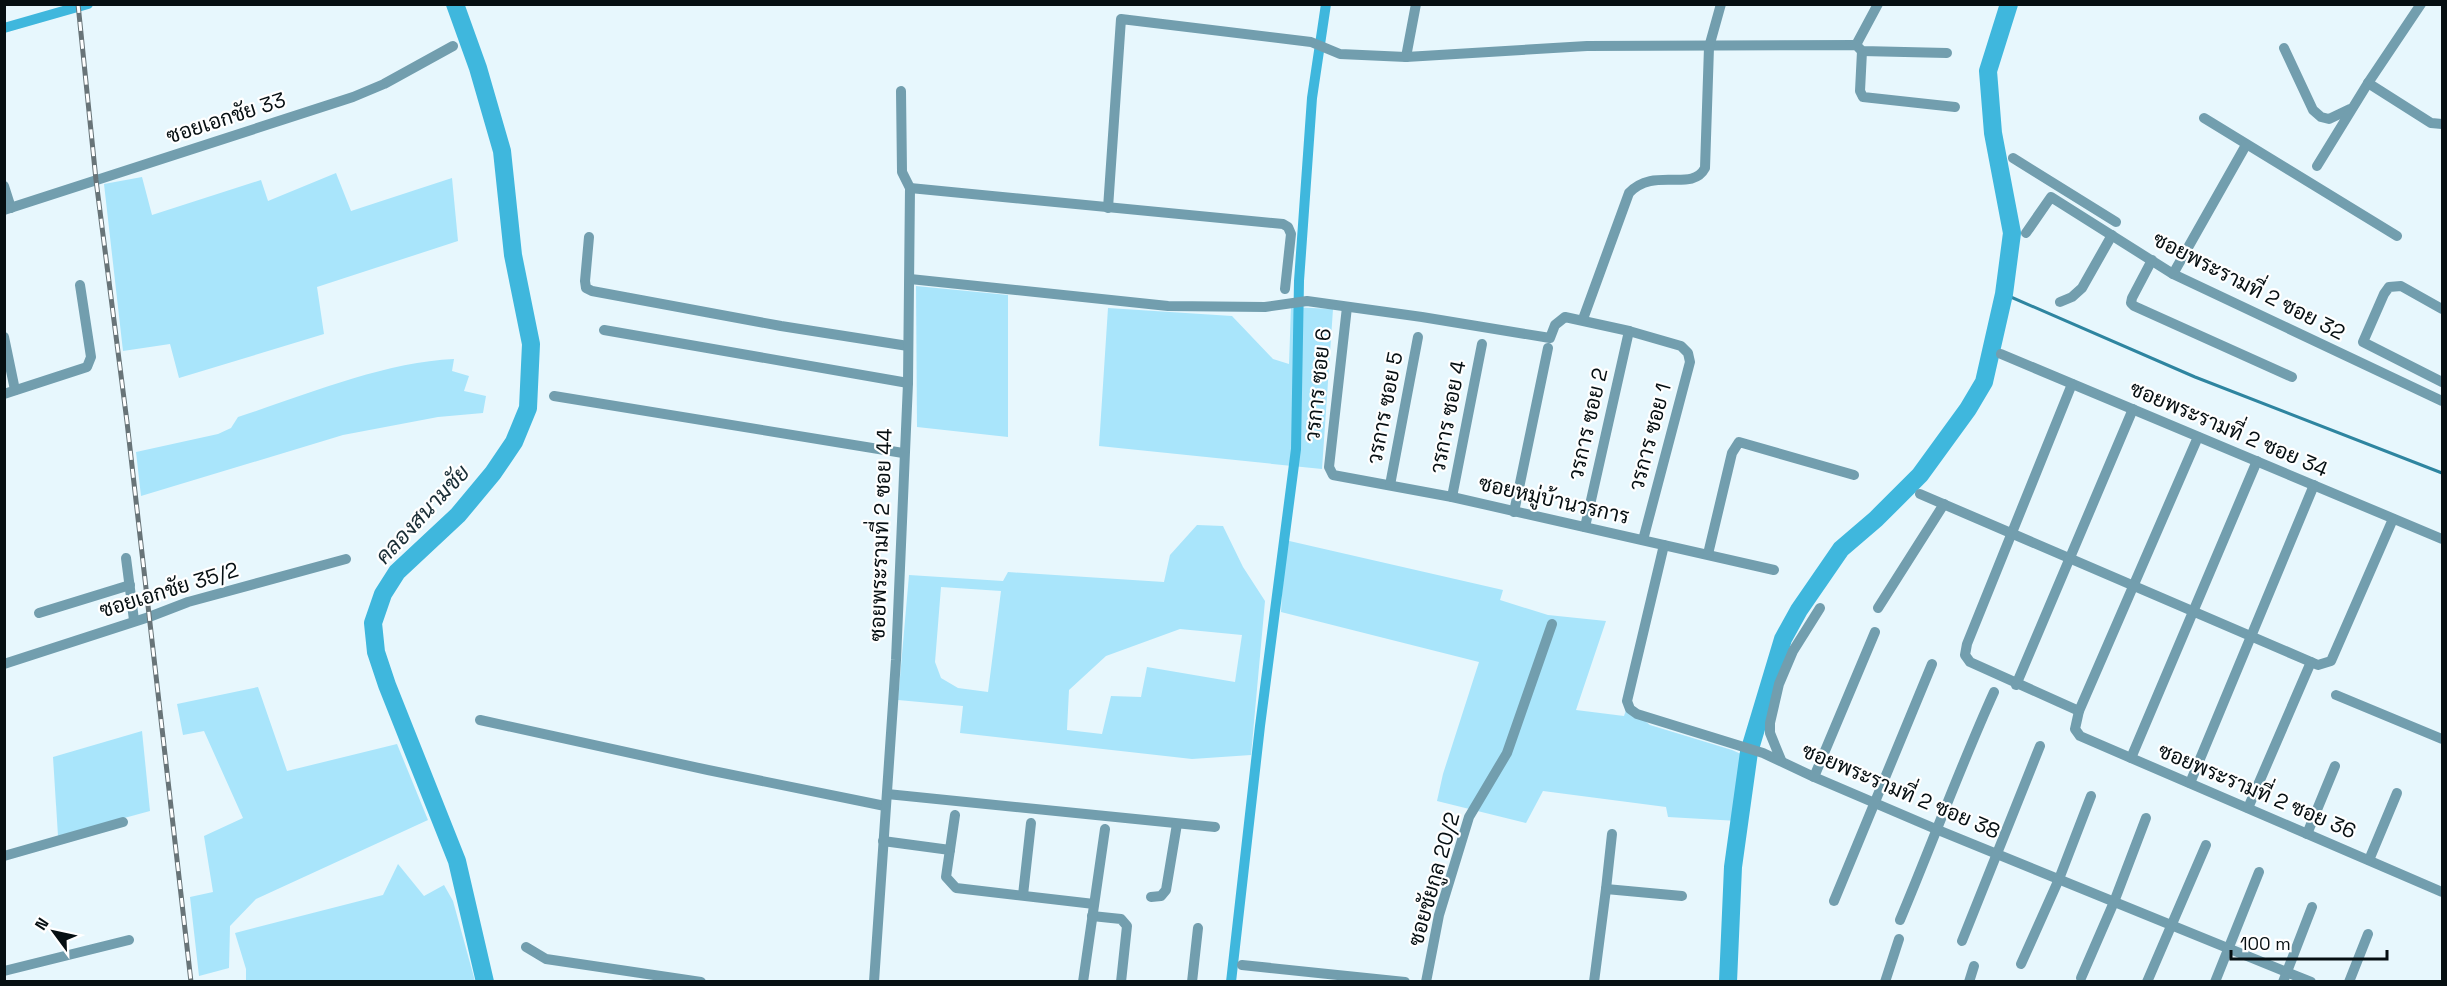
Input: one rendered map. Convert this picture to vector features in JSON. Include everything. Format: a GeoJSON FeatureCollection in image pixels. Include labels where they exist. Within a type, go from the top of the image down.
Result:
{"type":"FeatureCollection","features":[{"type":"Feature","properties":{"kind":"street"},"geometry":{"type":"LineString","coordinates":[[1406,57],[1416,4]]}},
{"type":"Feature","properties":{"kind":"street"},"geometry":{"type":"LineString","coordinates":[[1583,319],[1629,193],[1636,185],[1657,178],[1695,179],[1705,168],[1709,47],[1721,4]]}},
{"type":"Feature","properties":{"kind":"street"},"geometry":{"type":"LineString","coordinates":[[1878,4],[1859,48],[1860,91],[1863,97],[1955,107]]}},
{"type":"Feature","properties":{"kind":"street"},"geometry":{"type":"LineString","coordinates":[[2316,166],[2421,4]]}},
{"type":"Feature","properties":{"kind":"street"},"geometry":{"type":"LineString","coordinates":[[1108,208],[1121,19],[1311,42],[1340,54],[1406,57],[1577,46],[1859,48],[1947,53]]}},
{"type":"Feature","properties":{"kind":"street","name":"ซอยเอกชัย 33"},"geometry":{"type":"LineString","coordinates":[[8,209],[353,97],[384,84],[453,46]]}},
{"type":"Feature","properties":{"kind":"street"},"geometry":{"type":"LineString","coordinates":[[2284,48],[2313,110],[2321,117],[2329,119],[2352,108]]}},
{"type":"Feature","properties":{"kind":"street"},"geometry":{"type":"LineString","coordinates":[[2368,83],[2431,123],[2442,124]]}},
{"type":"Feature","properties":{"kind":"street","name":"ซอยพระรามที่ 2 ซอย 44"},"geometry":{"type":"LineString","coordinates":[[874,981],[896,660],[903,453],[908,383],[910,188],[902,172],[901,92]]}},
{"type":"Feature","properties":{"kind":"street"},"geometry":{"type":"LineString","coordinates":[[2204,118],[2397,236]]}},
{"type":"Feature","properties":{"kind":"street"},"geometry":{"type":"LineString","coordinates":[[2173,274],[2246,145]]}},
{"type":"Feature","properties":{"kind":"street"},"geometry":{"type":"LineString","coordinates":[[2013,158],[2116,222]]}},
{"type":"Feature","properties":{"kind":"street"},"geometry":{"type":"LineString","coordinates":[[4,186],[8,209]]}},
{"type":"Feature","properties":{"kind":"street"},"geometry":{"type":"LineString","coordinates":[[910,188],[1283,224],[1288,227],[1291,234],[1285,289]]}},
{"type":"Feature","properties":{"kind":"street"},"geometry":{"type":"LineString","coordinates":[[2026,233],[2051,197],[2063,205],[2071,195]]}},
{"type":"Feature","properties":{"kind":"street","name":"ซอยพระรามที่ 2 ซอย 32"},"geometry":{"type":"LineString","coordinates":[[2063,205],[2173,274],[2442,401]]}},
{"type":"Feature","properties":{"kind":"street"},"geometry":{"type":"LineString","coordinates":[[2060,302],[2072,297],[2082,288],[2112,235]]}},
{"type":"Feature","properties":{"kind":"street"},"geometry":{"type":"LineString","coordinates":[[589,237],[585,281],[586,288],[592,291],[781,326],[908,346]]}},
{"type":"Feature","properties":{"kind":"street"},"geometry":{"type":"LineString","coordinates":[[2152,260],[2132,298],[2131,303],[2134,306],[2292,377]]}},
{"type":"Feature","properties":{"kind":"street"},"geometry":{"type":"LineString","coordinates":[[910,279],[1168,306],[1265,306],[1307,301],[1347,306],[1549,343]]}},
{"type":"Feature","properties":{"kind":"street"},"geometry":{"type":"LineString","coordinates":[[4,337],[10,392],[87,367],[91,357],[80,285]]}},
{"type":"Feature","properties":{"kind":"street"},"geometry":{"type":"LineString","coordinates":[[2442,309],[2401,286],[2394,285],[2384,294],[2363,342],[2442,382]]}},
{"type":"Feature","properties":{"kind":"street","name":"วรการ ซอย 6"},"geometry":{"type":"LineString","coordinates":[[1329,467],[1347,306]]}},
{"type":"Feature","properties":{"kind":"street"},"geometry":{"type":"LineString","coordinates":[[1515,512],[1549,343],[1555,325],[1564,317],[1583,319],[1629,331]]}},
{"type":"Feature","properties":{"kind":"street"},"geometry":{"type":"LineString","coordinates":[[604,330],[908,383]]}},
{"type":"Feature","properties":{"kind":"street","name":"วรการ ซอย 1"},"geometry":{"type":"LineString","coordinates":[[1629,331],[1681,346],[1688,353],[1690,362],[1643,540]]}},
{"type":"Feature","properties":{"kind":"street","name":"วรการ ซอย 2"},"geometry":{"type":"LineString","coordinates":[[1585,527],[1629,331]]}},
{"type":"Feature","properties":{"kind":"street","name":"วรการ ซอย 5"},"geometry":{"type":"LineString","coordinates":[[1390,485],[1418,337]]}},
{"type":"Feature","properties":{"kind":"street","name":"วรการ ซอย 4"},"geometry":{"type":"LineString","coordinates":[[1452,497],[1482,345]]}},
{"type":"Feature","properties":{"kind":"street","name":"ซอยพระรามที่ 2 ซอย 34"},"geometry":{"type":"LineString","coordinates":[[2001,354],[2442,540]]}},
{"type":"Feature","properties":{"kind":"street"},"geometry":{"type":"LineString","coordinates":[[2072,384],[1967,644],[1965,655],[1970,662],[2016,685],[2079,711],[2198,437]]}},
{"type":"Feature","properties":{"kind":"street"},"geometry":{"type":"LineString","coordinates":[[554,396],[903,453]]}},
{"type":"Feature","properties":{"kind":"street"},"geometry":{"type":"LineString","coordinates":[[2016,685],[2133,409]]}},
{"type":"Feature","properties":{"kind":"street"},"geometry":{"type":"LineString","coordinates":[[1708,554],[1732,453],[1739,442],[1854,475]]}},
{"type":"Feature","properties":{"kind":"street"},"geometry":{"type":"LineString","coordinates":[[2131,758],[2257,461]]}},
{"type":"Feature","properties":{"kind":"street","name":"ซอยหมู่บ้านวรการ"},"geometry":{"type":"LineString","coordinates":[[1329,467],[1334,475],[1342,478],[1452,497],[1774,570]]}},
{"type":"Feature","properties":{"kind":"street"},"geometry":{"type":"LineString","coordinates":[[2190,783],[2314,486]]}},
{"type":"Feature","properties":{"kind":"street"},"geometry":{"type":"LineString","coordinates":[[1920,494],[2318,665],[2331,661],[2393,519]]}},
{"type":"Feature","properties":{"kind":"street"},"geometry":{"type":"LineString","coordinates":[[1878,608],[1944,504]]}},
{"type":"Feature","properties":{"kind":"street","name":"ซอยพระรามที่ 2 ซอย 38"},"geometry":{"type":"LineString","coordinates":[[1664,545],[1627,701],[1630,709],[1637,714],[1676,728],[1744,746],[1781,760],[1814,777],[1938,830],[2228,948],[2285,976],[2311,981]]}},
{"type":"Feature","properties":{"kind":"street"},"geometry":{"type":"LineString","coordinates":[[126,558],[134,620]]}},
{"type":"Feature","properties":{"kind":"street","name":"ซอยเอกชัย 35/2"},"geometry":{"type":"LineString","coordinates":[[4,664],[188,602],[346,559]]}},
{"type":"Feature","properties":{"kind":"street"},"geometry":{"type":"LineString","coordinates":[[39,613],[130,585]]}},
{"type":"Feature","properties":{"kind":"street"},"geometry":{"type":"LineString","coordinates":[[1781,760],[1770,733],[1770,723],[1779,684],[1793,651],[1820,609]]}},
{"type":"Feature","properties":{"kind":"street","name":"ซอยชัยกูล 20/2"},"geometry":{"type":"LineString","coordinates":[[1426,981],[1439,915],[1469,818],[1507,753],[1552,624]]}},
{"type":"Feature","properties":{"kind":"street"},"geometry":{"type":"LineString","coordinates":[[1814,777],[1875,632]]}},
{"type":"Feature","properties":{"kind":"street"},"geometry":{"type":"LineString","coordinates":[[2248,808],[2311,662]]}},
{"type":"Feature","properties":{"kind":"street"},"geometry":{"type":"LineString","coordinates":[[1834,901],[1932,664]]}},
{"type":"Feature","properties":{"kind":"street"},"geometry":{"type":"LineString","coordinates":[[1900,920],[1938,830],[1970,745],[1994,692]]}},
{"type":"Feature","properties":{"kind":"street"},"geometry":{"type":"LineString","coordinates":[[2336,695],[2442,739]]}},
{"type":"Feature","properties":{"kind":"street","name":"ซอยพระรามที่ 2 ซอย 36"},"geometry":{"type":"LineString","coordinates":[[2079,711],[2075,729],[2080,736],[2442,892]]}},
{"type":"Feature","properties":{"kind":"street"},"geometry":{"type":"LineString","coordinates":[[480,720],[708,770],[886,800],[1215,827]]}},
{"type":"Feature","properties":{"kind":"street"},"geometry":{"type":"LineString","coordinates":[[1962,941],[2040,746]]}},
{"type":"Feature","properties":{"kind":"street"},"geometry":{"type":"LineString","coordinates":[[2307,834],[2335,766]]}},
{"type":"Feature","properties":{"kind":"street"},"geometry":{"type":"LineString","coordinates":[[2369,860],[2397,793]]}},
{"type":"Feature","properties":{"kind":"street"},"geometry":{"type":"LineString","coordinates":[[2021,964],[2059,879],[2091,796]]}},
{"type":"Feature","properties":{"kind":"street"},"geometry":{"type":"LineString","coordinates":[[955,814],[946,877],[956,888],[1094,904]]}},
{"type":"Feature","properties":{"kind":"street"},"geometry":{"type":"LineString","coordinates":[[2081,978],[2114,902],[2146,818]]}},
{"type":"Feature","properties":{"kind":"street"},"geometry":{"type":"LineString","coordinates":[[4,856],[123,822]]}},
{"type":"Feature","properties":{"kind":"street"},"geometry":{"type":"LineString","coordinates":[[1023,896],[1031,823]]}},
{"type":"Feature","properties":{"kind":"street"},"geometry":{"type":"LineString","coordinates":[[1151,897],[1161,896],[1166,890],[1177,824]]}},
{"type":"Feature","properties":{"kind":"street"},"geometry":{"type":"LineString","coordinates":[[1083,981],[1105,829]]}},
{"type":"Feature","properties":{"kind":"street"},"geometry":{"type":"LineString","coordinates":[[1594,981],[1612,834]]}},
{"type":"Feature","properties":{"kind":"street"},"geometry":{"type":"LineString","coordinates":[[883,841],[950,850]]}},
{"type":"Feature","properties":{"kind":"street"},"geometry":{"type":"LineString","coordinates":[[2147,981],[2206,845]]}},
{"type":"Feature","properties":{"kind":"street"},"geometry":{"type":"LineString","coordinates":[[2215,981],[2259,872]]}},
{"type":"Feature","properties":{"kind":"street"},"geometry":{"type":"LineString","coordinates":[[1606,889],[1682,896]]}},
{"type":"Feature","properties":{"kind":"street"},"geometry":{"type":"LineString","coordinates":[[2285,976],[2312,907]]}},
{"type":"Feature","properties":{"kind":"street"},"geometry":{"type":"LineString","coordinates":[[1092,916],[1120,919],[1127,926],[1121,981]]}},
{"type":"Feature","properties":{"kind":"street"},"geometry":{"type":"LineString","coordinates":[[1192,981],[1198,928]]}},
{"type":"Feature","properties":{"kind":"street"},"geometry":{"type":"LineString","coordinates":[[2349,981],[2368,933]]}},
{"type":"Feature","properties":{"kind":"street"},"geometry":{"type":"LineString","coordinates":[[1885,981],[1899,939]]}},
{"type":"Feature","properties":{"kind":"street"},"geometry":{"type":"LineString","coordinates":[[4,971],[129,940]]}},
{"type":"Feature","properties":{"kind":"street"},"geometry":{"type":"LineString","coordinates":[[526,947],[546,959],[701,981]]}},
{"type":"Feature","properties":{"kind":"street"},"geometry":{"type":"LineString","coordinates":[[1242,965],[1405,981]]}},
{"type":"Feature","properties":{"kind":"street"},"geometry":{"type":"LineString","coordinates":[[1969,981],[1974,966]]}},
{"type":"Feature","properties":{"kind":"shaded area"},"geometry":{"type":"Polygon","coordinates":[[[336,173],[351,211],[452,178],[458,241],[317,287],[324,334],[179,378],[170,344],[123,351],[104,184],[142,177],[152,215],[261,180],[268,201],[336,173]]]}},
{"type":"Feature","properties":{"kind":"shaded area"},"geometry":{"type":"Polygon","coordinates":[[[916,286],[1008,295],[1008,437],[917,427],[916,286]]]}},
{"type":"Feature","properties":{"kind":"shaded area"},"geometry":{"type":"Polygon","coordinates":[[[1291,307],[1333,309],[1322,469],[1099,446],[1108,308],[1232,316],[1273,359],[1289,364],[1291,307]]]}},
{"type":"Feature","properties":{"kind":"shaded area"},"geometry":{"type":"Polygon","coordinates":[[[454,359],[452,371],[469,376],[464,391],[486,396],[483,413],[438,417],[343,435],[141,496],[136,452],[218,434],[231,428],[238,417],[345,381],[400,366],[454,359]]]}},
{"type":"Feature","properties":{"kind":"shaded area"},"geometry":{"type":"Polygon","coordinates":[[[1197,525],[1223,526],[1243,567],[1265,601],[1251,755],[1192,759],[960,733],[963,706],[898,700],[909,575],[1003,581],[1008,572],[1164,582],[1170,555],[1197,525]],[[941,587],[935,662],[941,678],[958,688],[988,692],[1001,591],[941,587]],[[1180,629],[1106,656],[1069,690],[1067,730],[1102,734],[1111,696],[1141,697],[1147,667],[1235,682],[1242,635],[1180,629]]]}},
{"type":"Feature","properties":{"kind":"shaded area"},"geometry":{"type":"Polygon","coordinates":[[[1285,540],[1503,590],[1500,600],[1548,615],[1606,621],[1576,710],[1624,716],[1627,707],[1650,725],[1741,754],[1738,821],[1668,817],[1666,807],[1543,791],[1526,823],[1437,801],[1443,774],[1479,662],[1281,612],[1285,540]]]}},
{"type":"Feature","properties":{"kind":"shaded area"},"geometry":{"type":"Polygon","coordinates":[[[258,687],[287,771],[397,744],[428,820],[256,899],[230,926],[229,968],[199,976],[190,897],[213,892],[204,836],[243,818],[204,731],[183,735],[177,704],[258,687]]]}},
{"type":"Feature","properties":{"kind":"shaded area"},"geometry":{"type":"Polygon","coordinates":[[[142,731],[150,811],[58,836],[53,757],[142,731]]]}},
{"type":"Feature","properties":{"kind":"shaded area"},"geometry":{"type":"Polygon","coordinates":[[[398,864],[424,896],[444,885],[453,901],[475,981],[246,981],[246,969],[235,933],[383,895],[398,864]]]}},
{"type":"Feature","properties":{"kind":"waterway"},"geometry":{"type":"LineString","coordinates":[[4,28],[88,4]]}},
{"type":"Feature","properties":{"kind":"waterway","name":"คลองสนามชัย"},"geometry":{"type":"LineString","coordinates":[[455,4],[478,68],[502,151],[513,255],[531,344],[528,408],[514,442],[493,473],[458,515],[397,572],[383,594],[373,623],[376,652],[387,685],[457,861],[485,982]]}},
{"type":"Feature","properties":{"kind":"waterway"},"geometry":{"type":"LineString","coordinates":[[1231,982],[1260,726],[1296,449],[1299,281],[1312,98],[1326,4]]}},
{"type":"Feature","properties":{"kind":"waterway"},"geometry":{"type":"LineString","coordinates":[[1728,982],[1733,867],[1749,752],[1783,639],[1799,610],[1841,549],[1876,519],[1920,475],[1968,409],[1984,382],[2004,294],[2012,233],[1993,133],[1988,71],[2009,4]]}},
{"type":"Feature","properties":{"kind":"waterway"},"geometry":{"type":"LineString","coordinates":[[2004,294],[2195,377],[2442,473]]}},
{"type":"Feature","properties":{"kind":"railway"},"geometry":{"type":"LineString","coordinates":[[78,4],[96,180],[127,422],[191,982]]}}]}
